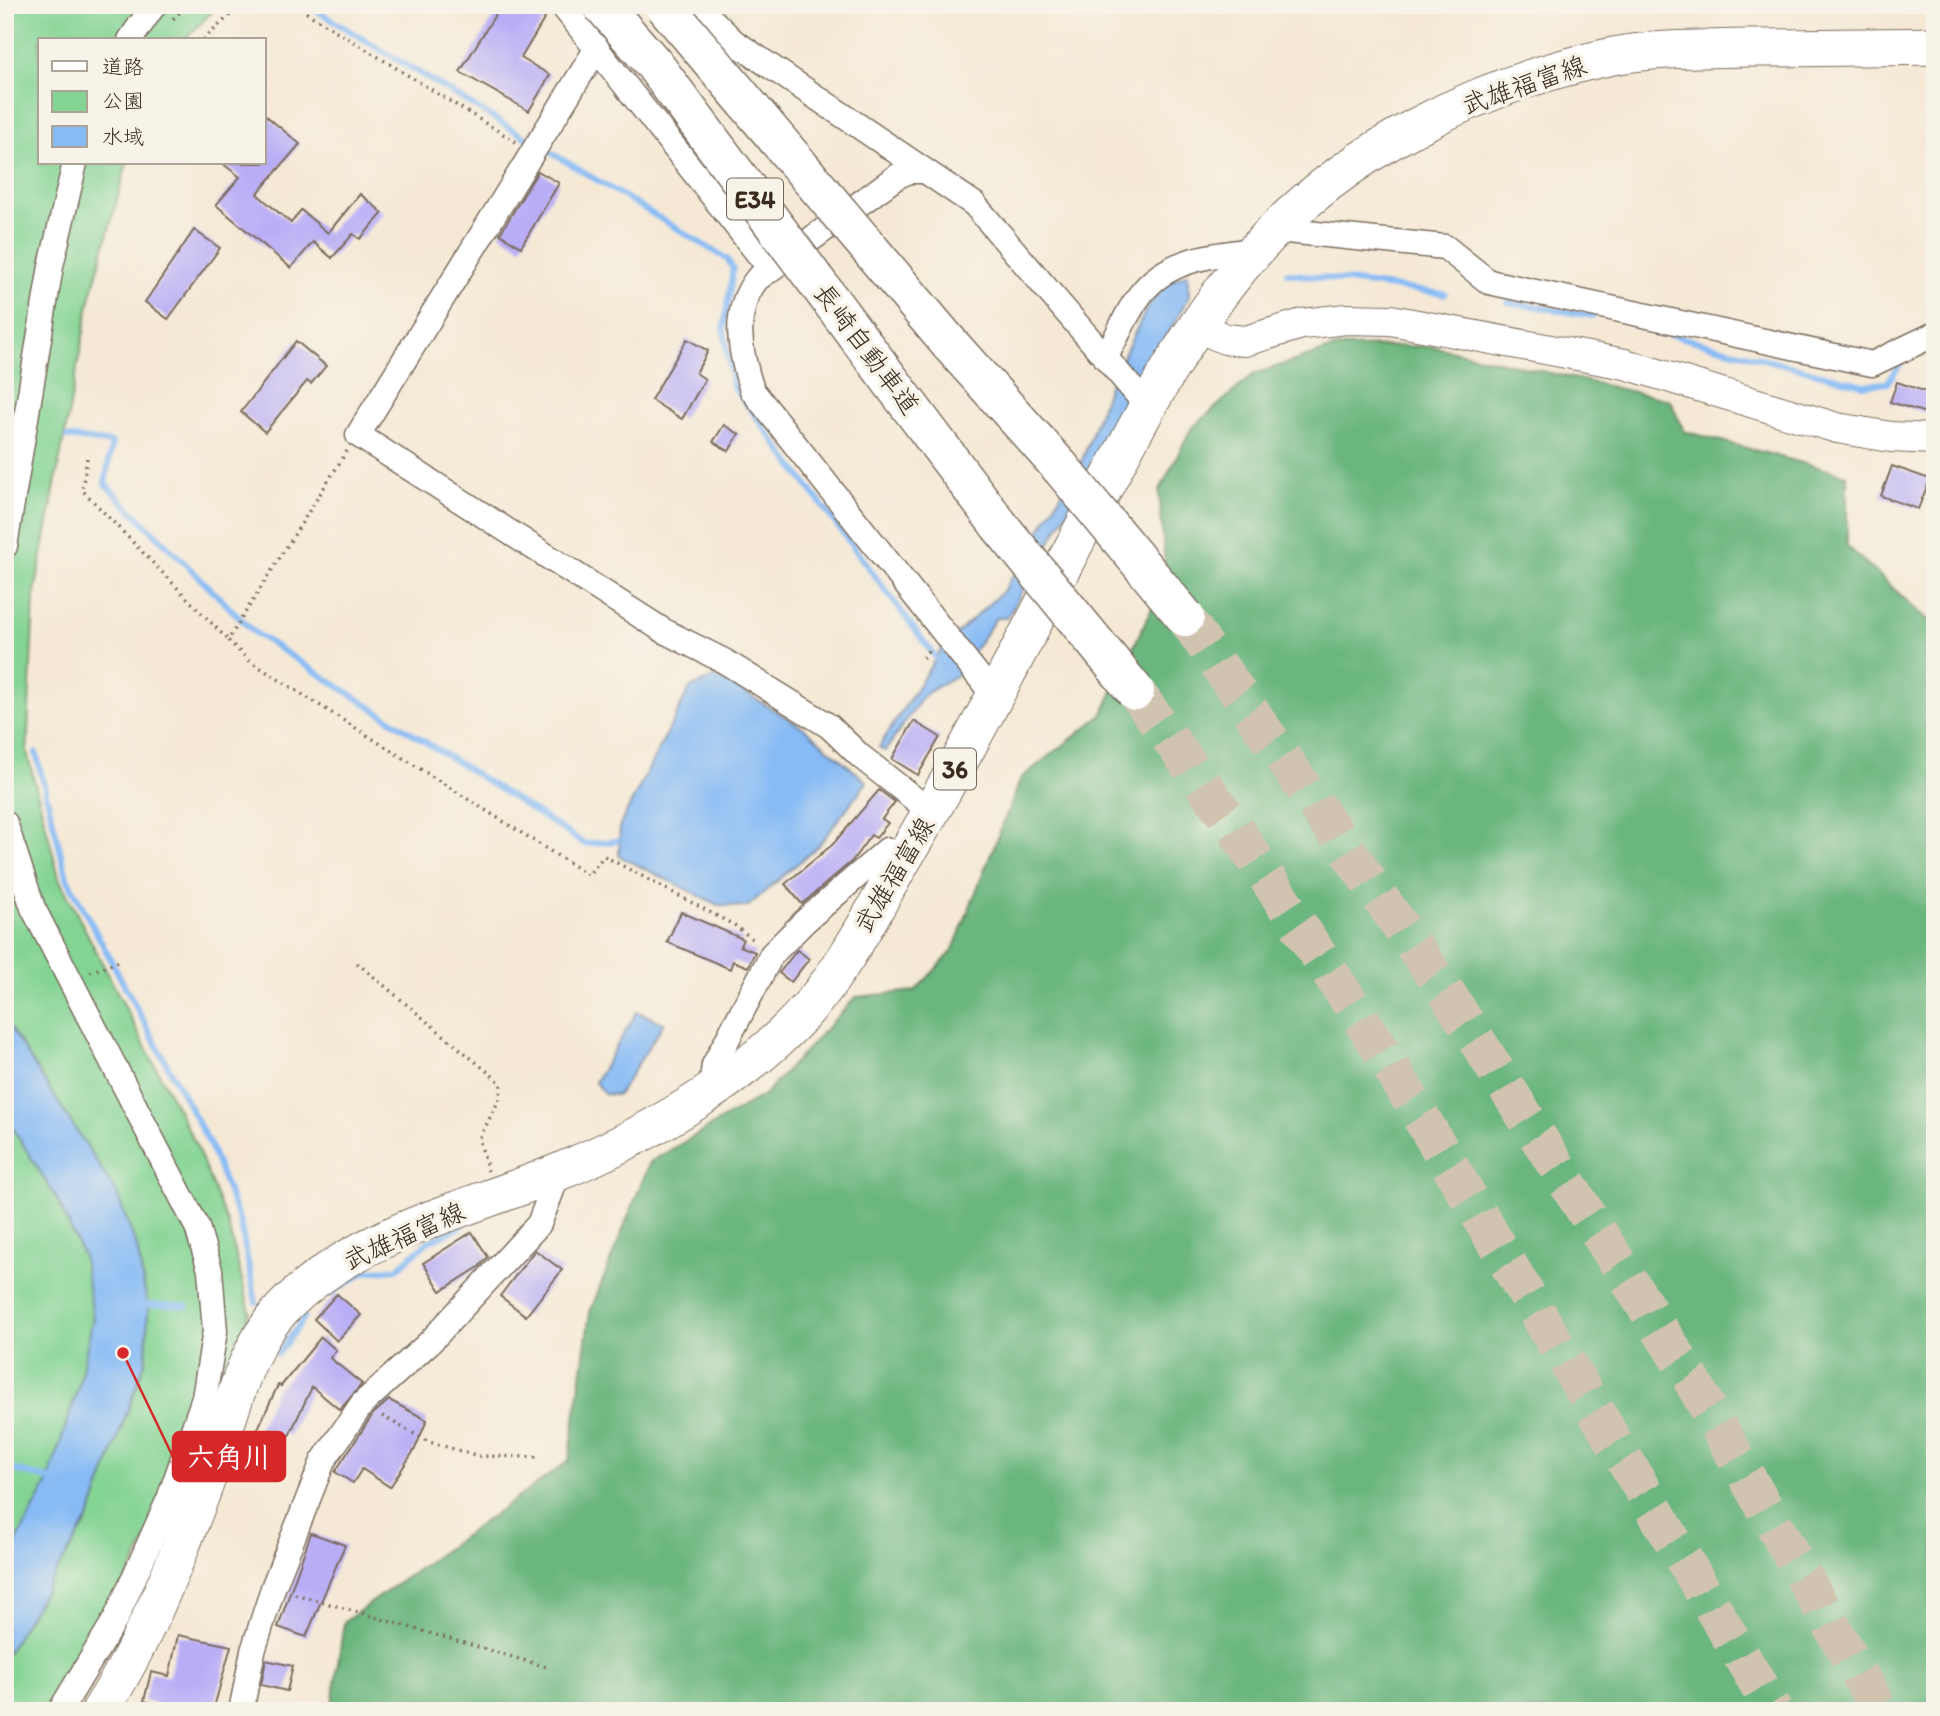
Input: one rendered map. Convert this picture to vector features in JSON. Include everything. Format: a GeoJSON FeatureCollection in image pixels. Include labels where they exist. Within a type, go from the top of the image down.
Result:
{"type":"FeatureCollection","features":[{"type":"Feature","properties":{"kind":"highway","name":"長崎自動車道"},"geometry":{"type":"LineString","coordinates":[[602,5],[653,63],[999,525],[1135,691]]}},
{"type":"Feature","properties":{"kind":"highway","name":"E34"},"geometry":{"type":"LineString","coordinates":[[664,5],[949,343],[1061,468],[1185,617]]}},
{"type":"Feature","properties":{"kind":"main road","name":"武雄福富線"},"geometry":{"type":"LineString","coordinates":[[100,1711],[161,1592],[216,1453],[247,1359],[281,1310],[341,1261],[407,1229],[559,1172],[637,1137],[710,1093],[776,1039],[819,996],[931,812],[985,685],[1142,400],[1266,240],[1321,189],[1394,139],[1469,101],[1544,73],[1620,55],[1689,49],[1935,46]]}},
{"type":"Feature","properties":{"kind":"street"},"geometry":{"type":"LineString","coordinates":[[131,38],[154,5]]}},
{"type":"Feature","properties":{"kind":"street"},"geometry":{"type":"LineString","coordinates":[[562,5],[771,270]]}},
{"type":"Feature","properties":{"kind":"street"},"geometry":{"type":"LineString","coordinates":[[697,5],[733,41],[974,204],[1142,400]]}},
{"type":"Feature","properties":{"kind":"street"},"geometry":{"type":"LineString","coordinates":[[597,48],[358,435],[664,631],[724,661],[829,726],[860,756],[931,812]]}},
{"type":"Feature","properties":{"kind":"street"},"geometry":{"type":"LineString","coordinates":[[5,546],[51,266],[75,164]]}},
{"type":"Feature","properties":{"kind":"street"},"geometry":{"type":"LineString","coordinates":[[922,171],[909,171],[896,177],[757,279],[746,293],[740,327],[740,355],[752,390],[985,685]]}},
{"type":"Feature","properties":{"kind":"street"},"geometry":{"type":"LineString","coordinates":[[1109,360],[1144,290],[1166,272],[1208,255],[1266,240],[1445,247],[1489,282],[1872,365],[1935,334]]}},
{"type":"Feature","properties":{"kind":"street"},"geometry":{"type":"LineString","coordinates":[[1196,327],[1226,339],[1245,341],[1302,324],[1346,319],[1391,320],[1625,364],[1837,428],[1891,437],[1935,439]]}},
{"type":"Feature","properties":{"kind":"street"},"geometry":{"type":"LineString","coordinates":[[5,823],[33,908],[197,1227],[210,1270],[215,1331],[204,1398],[169,1499],[116,1618],[60,1711]]}},
{"type":"Feature","properties":{"kind":"street"},"geometry":{"type":"LineString","coordinates":[[710,1093],[714,1065],[772,954],[805,920],[887,850],[904,859]]}},
{"type":"Feature","properties":{"kind":"street"},"geometry":{"type":"LineString","coordinates":[[241,1711],[253,1651],[273,1588],[323,1461],[362,1404],[431,1341],[539,1224],[559,1172]]}},
{"type":"Feature","properties":{"kind":"path"},"geometry":{"type":"LineString","coordinates":[[206,38],[241,5]]}},
{"type":"Feature","properties":{"kind":"path"},"geometry":{"type":"LineString","coordinates":[[294,5],[537,145]]}},
{"type":"Feature","properties":{"kind":"path"},"geometry":{"type":"LineString","coordinates":[[228,640],[358,435]]}},
{"type":"Feature","properties":{"kind":"path"},"geometry":{"type":"LineString","coordinates":[[87,458],[82,490],[248,660],[588,874],[604,856],[736,926],[772,954]]}},
{"type":"Feature","properties":{"kind":"path"},"geometry":{"type":"LineString","coordinates":[[107,965],[120,961]]}},
{"type":"Feature","properties":{"kind":"path"},"geometry":{"type":"LineString","coordinates":[[356,962],[501,1083],[500,1098],[479,1139],[495,1196]]}},
{"type":"Feature","properties":{"kind":"path"},"geometry":{"type":"LineString","coordinates":[[362,1404],[429,1442],[479,1455],[539,1457]]}},
{"type":"Feature","properties":{"kind":"path"},"geometry":{"type":"LineString","coordinates":[[273,1588],[547,1667]]}},
{"type":"Feature","properties":{"kind":"green space"},"geometry":{"type":"Polygon","coordinates":[[[5,5],[219,5],[186,38],[38,38],[38,164],[127,164],[90,299],[34,597],[27,753],[60,881],[196,1145],[228,1225],[250,1312],[212,1405],[109,1616],[49,1711],[5,1711],[5,1656],[89,1518],[146,1360],[148,1309],[137,1247],[116,1192],[5,1020],[5,5]]]}},
{"type":"Feature","properties":{"kind":"green space"},"geometry":{"type":"Polygon","coordinates":[[[1431,346],[1670,400],[1684,431],[1847,475],[1847,546],[1928,620],[1935,619],[1935,1711],[331,1711],[344,1622],[569,1461],[590,1312],[650,1162],[764,1095],[856,997],[915,991],[952,952],[1021,778],[1102,715],[1166,577],[1159,492],[1191,429],[1254,374],[1337,347],[1431,346]]]}},
{"type":"Feature","properties":{"kind":"green space"},"geometry":{"type":"Polygon","coordinates":[[[5,1115],[58,1201],[83,1256],[94,1317],[79,1385],[47,1484],[5,1563],[5,1115]]]}},
{"type":"Feature","properties":{"kind":"water"},"geometry":{"type":"Polygon","coordinates":[[[1188,274],[1189,297],[1007,618],[996,618],[958,674],[924,695],[885,751],[879,747],[943,647],[1004,590],[1083,458],[1110,383],[1149,304],[1169,281],[1188,274]]]}},
{"type":"Feature","properties":{"kind":"water"},"geometry":{"type":"Polygon","coordinates":[[[717,676],[804,728],[867,782],[818,846],[747,907],[718,905],[619,856],[620,825],[690,688],[717,676]]]}},
{"type":"Feature","properties":{"kind":"water"},"geometry":{"type":"Polygon","coordinates":[[[637,1012],[664,1023],[618,1095],[604,1094],[595,1082],[637,1012]]]}},
{"type":"Feature","properties":{"kind":"water"},"geometry":{"type":"Polygon","coordinates":[[[5,1020],[116,1192],[137,1247],[148,1309],[146,1359],[89,1518],[5,1656],[5,1563],[47,1484],[79,1385],[93,1317],[83,1256],[58,1201],[5,1115],[5,1020]]]}},
{"type":"Feature","properties":{"kind":"building"},"geometry":{"type":"Polygon","coordinates":[[[501,5],[527,5],[546,16],[521,58],[550,75],[529,111],[460,72],[501,5]]]}},
{"type":"Feature","properties":{"kind":"building"},"geometry":{"type":"Polygon","coordinates":[[[266,116],[300,144],[257,194],[291,223],[301,210],[328,233],[360,194],[383,213],[360,239],[353,234],[332,258],[313,242],[291,268],[216,205],[240,177],[223,164],[266,164],[266,116]]]}},
{"type":"Feature","properties":{"kind":"building"},"geometry":{"type":"Polygon","coordinates":[[[538,171],[559,183],[521,247],[500,234],[538,171]]]}},
{"type":"Feature","properties":{"kind":"building"},"geometry":{"type":"Polygon","coordinates":[[[194,230],[220,248],[168,319],[145,302],[194,230]]]}},
{"type":"Feature","properties":{"kind":"building"},"geometry":{"type":"Polygon","coordinates":[[[687,339],[708,351],[696,373],[705,379],[682,419],[651,400],[687,339]]]}},
{"type":"Feature","properties":{"kind":"building"},"geometry":{"type":"Polygon","coordinates":[[[296,341],[326,366],[311,384],[307,381],[265,432],[241,412],[296,341]]]}},
{"type":"Feature","properties":{"kind":"building"},"geometry":{"type":"Polygon","coordinates":[[[1897,382],[1933,394],[1926,413],[1890,402],[1897,382]]]}},
{"type":"Feature","properties":{"kind":"building"},"geometry":{"type":"Polygon","coordinates":[[[724,425],[739,434],[729,451],[713,442],[724,425]]]}},
{"type":"Feature","properties":{"kind":"building"},"geometry":{"type":"Polygon","coordinates":[[[1892,466],[1930,479],[1918,509],[1881,496],[1892,466]]]}},
{"type":"Feature","properties":{"kind":"building"},"geometry":{"type":"Polygon","coordinates":[[[914,721],[940,737],[918,775],[892,759],[914,721]]]}},
{"type":"Feature","properties":{"kind":"building"},"geometry":{"type":"Polygon","coordinates":[[[879,790],[895,802],[882,819],[888,823],[876,838],[871,835],[852,861],[802,904],[785,884],[833,844],[879,790]]]}},
{"type":"Feature","properties":{"kind":"building"},"geometry":{"type":"Polygon","coordinates":[[[681,912],[743,939],[740,946],[755,952],[748,967],[733,961],[730,969],[667,942],[681,912]]]}},
{"type":"Feature","properties":{"kind":"building"},"geometry":{"type":"Polygon","coordinates":[[[797,950],[809,959],[791,982],[779,973],[797,950]]]}},
{"type":"Feature","properties":{"kind":"building"},"geometry":{"type":"Polygon","coordinates":[[[472,1232],[488,1257],[479,1267],[441,1291],[423,1263],[472,1232]]]}},
{"type":"Feature","properties":{"kind":"building"},"geometry":{"type":"Polygon","coordinates":[[[535,1250],[562,1270],[526,1316],[500,1296],[535,1250]]]}},
{"type":"Feature","properties":{"kind":"building"},"geometry":{"type":"Polygon","coordinates":[[[337,1294],[361,1315],[337,1341],[314,1319],[337,1294]]]}},
{"type":"Feature","properties":{"kind":"building"},"geometry":{"type":"Polygon","coordinates":[[[321,1337],[336,1350],[330,1358],[362,1384],[340,1410],[312,1387],[289,1436],[283,1433],[266,1469],[244,1459],[278,1385],[281,1386],[321,1337]]]}},
{"type":"Feature","properties":{"kind":"building"},"geometry":{"type":"Polygon","coordinates":[[[389,1400],[427,1420],[415,1449],[390,1487],[362,1469],[353,1483],[335,1472],[373,1414],[389,1400]]]}},
{"type":"Feature","properties":{"kind":"building"},"geometry":{"type":"Polygon","coordinates":[[[311,1533],[345,1545],[306,1637],[278,1627],[311,1533]]]}},
{"type":"Feature","properties":{"kind":"building"},"geometry":{"type":"Polygon","coordinates":[[[178,1635],[231,1646],[213,1711],[182,1711],[144,1701],[151,1672],[169,1676],[178,1635]]]}},
{"type":"Feature","properties":{"kind":"building"},"geometry":{"type":"Polygon","coordinates":[[[266,1660],[293,1666],[287,1691],[261,1685],[266,1660]]]}},
{"type":"Feature","properties":{"kind":"waterway"},"geometry":{"type":"LineString","coordinates":[[307,5],[533,142]]}},
{"type":"Feature","properties":{"kind":"waterway"},"geometry":{"type":"LineString","coordinates":[[542,147],[727,259],[733,269],[724,330],[733,386],[939,662]]}},
{"type":"Feature","properties":{"kind":"waterway"},"geometry":{"type":"LineString","coordinates":[[1287,273],[1445,294]]}},
{"type":"Feature","properties":{"kind":"waterway"},"geometry":{"type":"LineString","coordinates":[[1508,302],[1593,316]]}},
{"type":"Feature","properties":{"kind":"waterway"},"geometry":{"type":"LineString","coordinates":[[1634,325],[1863,385],[1887,383],[1902,362]]}},
{"type":"Feature","properties":{"kind":"waterway"},"geometry":{"type":"LineString","coordinates":[[67,437],[112,443],[105,484],[255,633],[585,844],[617,841]]}},
{"type":"Feature","properties":{"kind":"waterway"},"geometry":{"type":"LineString","coordinates":[[36,753],[67,878],[209,1143],[240,1222],[256,1302]]}},
{"type":"Feature","properties":{"kind":"waterway"},"geometry":{"type":"LineString","coordinates":[[327,1295],[365,1272],[397,1269],[429,1241],[461,1227]]}},
{"type":"Feature","properties":{"kind":"waterway"},"geometry":{"type":"LineString","coordinates":[[139,1304],[186,1306]]}},
{"type":"Feature","properties":{"kind":"waterway"},"geometry":{"type":"LineString","coordinates":[[278,1354],[304,1318]]}},
{"type":"Feature","properties":{"kind":"waterway"},"geometry":{"type":"LineString","coordinates":[[5,1467],[54,1481]]}},
{"type":"Feature","properties":{"kind":"tunnel"},"geometry":{"type":"LineString","coordinates":[[1185,617],[1450,998],[1690,1377],[1880,1711]]}},
{"type":"Feature","properties":{"kind":"tunnel"},"geometry":{"type":"LineString","coordinates":[[1135,691],[1227,817],[1378,1045],[1774,1711]]}},
{"type":"Feature","properties":{"kind":"place","name":"六角川"},"geometry":{"type":"Point","coordinates":[123,1353]}}]}
